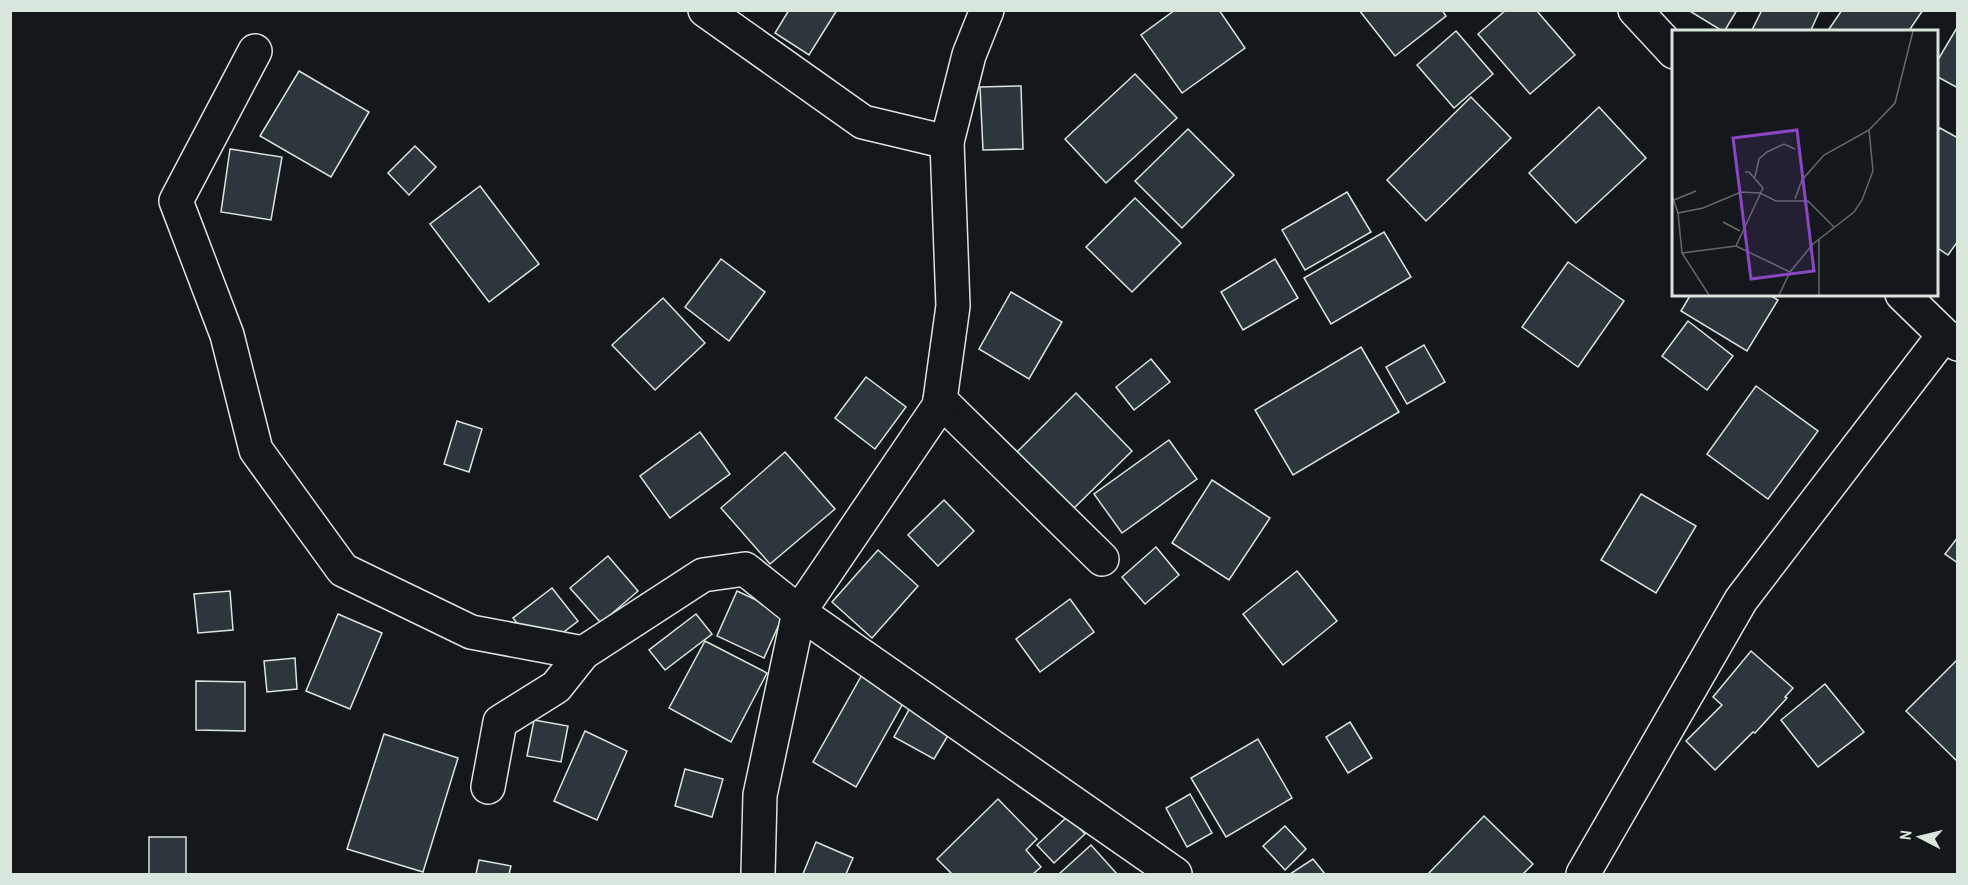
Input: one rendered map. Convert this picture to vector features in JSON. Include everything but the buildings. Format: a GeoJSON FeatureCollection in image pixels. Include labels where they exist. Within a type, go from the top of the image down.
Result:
{"type":"FeatureCollection","features":[{"type":"Feature","properties":{"kind":"street"},"geometry":{"type":"LineString","coordinates":[[705,10],[863,122],[947,142]]}},
{"type":"Feature","properties":{"kind":"street"},"geometry":{"type":"LineString","coordinates":[[758,874],[760,795],[799,612],[941,403],[953,306],[947,142],[969,55],[987,10]]}},
{"type":"Feature","properties":{"kind":"street"},"geometry":{"type":"LineString","coordinates":[[1635,10],[1672,50]]}},
{"type":"Feature","properties":{"kind":"street"},"geometry":{"type":"LineString","coordinates":[[255,51],[176,201],[227,335],[256,450],[343,570],[471,632],[583,653]]}},
{"type":"Feature","properties":{"kind":"street"},"geometry":{"type":"LineString","coordinates":[[1583,874],[1741,600],[1951,340],[1904,296]]}},
{"type":"Feature","properties":{"kind":"street"},"geometry":{"type":"LineString","coordinates":[[940,400],[1102,559]]}},
{"type":"Feature","properties":{"kind":"street"},"geometry":{"type":"LineString","coordinates":[[488,787],[500,722],[556,687],[583,653],[703,575],[745,569],[799,612],[1175,874]]}}]}
